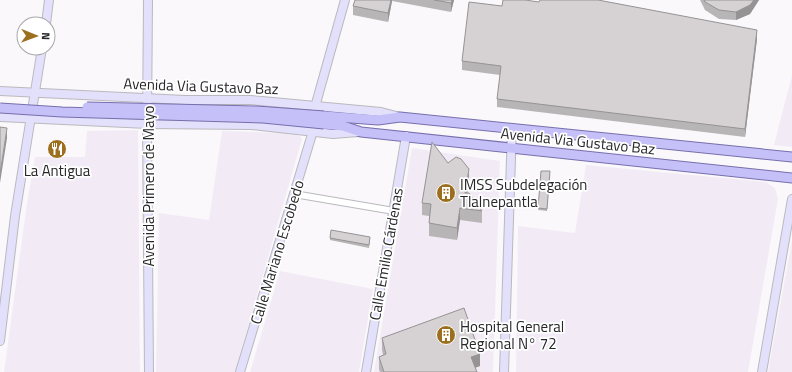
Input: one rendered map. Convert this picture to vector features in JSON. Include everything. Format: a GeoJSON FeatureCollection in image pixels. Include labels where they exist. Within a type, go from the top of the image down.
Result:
{"type":"FeatureCollection","features":[{"type":"Feature","properties":{"kind":"main road","name":"Avenida Via Gustavo Baz"},"geometry":{"type":"LineString","coordinates":[[0,102],[63,106],[257,111],[324,120],[361,132],[792,178]]}},
{"type":"Feature","properties":{"kind":"main road","name":"Avenida Via Gustavo Baz"},"geometry":{"type":"LineString","coordinates":[[0,108],[62,112],[324,120],[378,120],[400,117],[792,157]]}},
{"type":"Feature","properties":{"kind":"street"},"geometry":{"type":"LineString","coordinates":[[47,16],[50,0]]}},
{"type":"Feature","properties":{"kind":"street","name":"Avenida Primero de Mayo"},"geometry":{"type":"LineString","coordinates":[[148,0],[147,124],[149,372]]}},
{"type":"Feature","properties":{"kind":"street"},"geometry":{"type":"LineString","coordinates":[[315,106],[345,0]]}},
{"type":"Feature","properties":{"kind":"street"},"geometry":{"type":"LineString","coordinates":[[0,341],[15,216],[41,56]]}},
{"type":"Feature","properties":{"kind":"street","name":"Avenida Via Gustavo Baz"},"geometry":{"type":"LineString","coordinates":[[0,90],[185,100],[250,100],[381,112],[400,117]]}},
{"type":"Feature","properties":{"kind":"street"},"geometry":{"type":"LineString","coordinates":[[182,125],[177,114],[177,110],[181,102],[185,100]]}},
{"type":"Feature","properties":{"kind":"street","name":"Avenida Via Gustavo Baz"},"geometry":{"type":"LineString","coordinates":[[0,117],[31,120],[147,124],[251,125],[333,134],[361,132]]}},
{"type":"Feature","properties":{"kind":"street"},"geometry":{"type":"LineString","coordinates":[[504,372],[512,128]]}},
{"type":"Feature","properties":{"kind":"street","name":"Calle Mariano Escobedo"},"geometry":{"type":"LineString","coordinates":[[240,372],[313,131]]}},
{"type":"Feature","properties":{"kind":"street","name":"Calle Emilio Cárdenas"},"geometry":{"type":"LineString","coordinates":[[366,372],[406,136]]}},
{"type":"Feature","properties":{"kind":"street"},"geometry":{"type":"LineString","coordinates":[[294,194],[394,211]]}},
{"type":"Feature","properties":{"kind":"street"},"geometry":{"type":"LineString","coordinates":[[762,372],[792,199]]}},
{"type":"Feature","properties":{"kind":"shaded area"},"geometry":{"type":"Polygon","coordinates":[[[792,75],[792,147],[774,145],[791,79],[792,75]]]}},
{"type":"Feature","properties":{"kind":"shaded area"},"geometry":{"type":"Polygon","coordinates":[[[138,130],[140,372],[4,372],[27,203],[35,157],[85,157],[87,131],[138,130]]]}},
{"type":"Feature","properties":{"kind":"shaded area"},"geometry":{"type":"Polygon","coordinates":[[[222,131],[288,133],[300,136],[302,139],[235,372],[156,372],[159,213],[209,220],[222,131]]]}},
{"type":"Feature","properties":{"kind":"shaded area"},"geometry":{"type":"Polygon","coordinates":[[[412,148],[500,161],[493,372],[374,372],[412,148]]]}},
{"type":"Feature","properties":{"kind":"shaded area"},"geometry":{"type":"Polygon","coordinates":[[[586,165],[766,182],[775,188],[778,199],[748,372],[516,372],[518,226],[575,233],[586,165]]]}},
{"type":"Feature","properties":{"kind":"shaded area"},"geometry":{"type":"Polygon","coordinates":[[[792,240],[792,372],[768,372],[792,240]]]}},
{"type":"Feature","properties":{"kind":"shaded area"},"geometry":{"type":"Polygon","coordinates":[[[280,271],[373,289],[359,372],[250,372],[280,271]]]}},
{"type":"Feature","properties":{"kind":"building"},"geometry":{"type":"Polygon","coordinates":[[[355,0],[391,0],[388,13],[353,6],[355,0]]]}},
{"type":"Feature","properties":{"kind":"building"},"geometry":{"type":"Polygon","coordinates":[[[434,0],[452,0],[451,3],[434,0]]]}},
{"type":"Feature","properties":{"kind":"building"},"geometry":{"type":"Polygon","coordinates":[[[503,0],[525,0],[539,2],[540,0],[598,0],[757,30],[745,129],[497,99],[501,66],[462,61],[469,2],[502,6],[503,0]]]}},
{"type":"Feature","properties":{"kind":"building"},"geometry":{"type":"Polygon","coordinates":[[[704,0],[754,0],[750,5],[736,12],[719,10],[704,0]]]}},
{"type":"Feature","properties":{"kind":"building"},"geometry":{"type":"Polygon","coordinates":[[[0,127],[7,128],[0,174],[0,127]]]}},
{"type":"Feature","properties":{"kind":"building","name":"IMSS Subdelegación Tlalnepantla"},"geometry":{"type":"Polygon","coordinates":[[[432,142],[448,163],[456,157],[461,159],[469,169],[465,193],[469,193],[482,211],[460,208],[457,228],[429,223],[431,204],[422,203],[432,142]]]}},
{"type":"Feature","properties":{"kind":"building"},"geometry":{"type":"Polygon","coordinates":[[[541,171],[550,171],[547,209],[538,208],[541,171]]]}},
{"type":"Feature","properties":{"kind":"building"},"geometry":{"type":"Polygon","coordinates":[[[331,230],[370,237],[369,245],[330,238],[331,230]]]}},
{"type":"Feature","properties":{"kind":"building","name":"Hospital General Regional N° 72"},"geometry":{"type":"Polygon","coordinates":[[[464,308],[480,354],[471,357],[477,372],[384,372],[379,357],[386,354],[382,338],[464,308]]]}},
{"type":"Feature","properties":{"kind":"place","name":"La Antigua"},"geometry":{"type":"Point","coordinates":[57,149]}},
{"type":"Feature","properties":{"kind":"place","name":"IMSS Subdelegación Tlalnepantla"},"geometry":{"type":"Point","coordinates":[446,193]}},
{"type":"Feature","properties":{"kind":"place","name":"Hospital General Regional N° 72"},"geometry":{"type":"Point","coordinates":[446,335]}}]}
